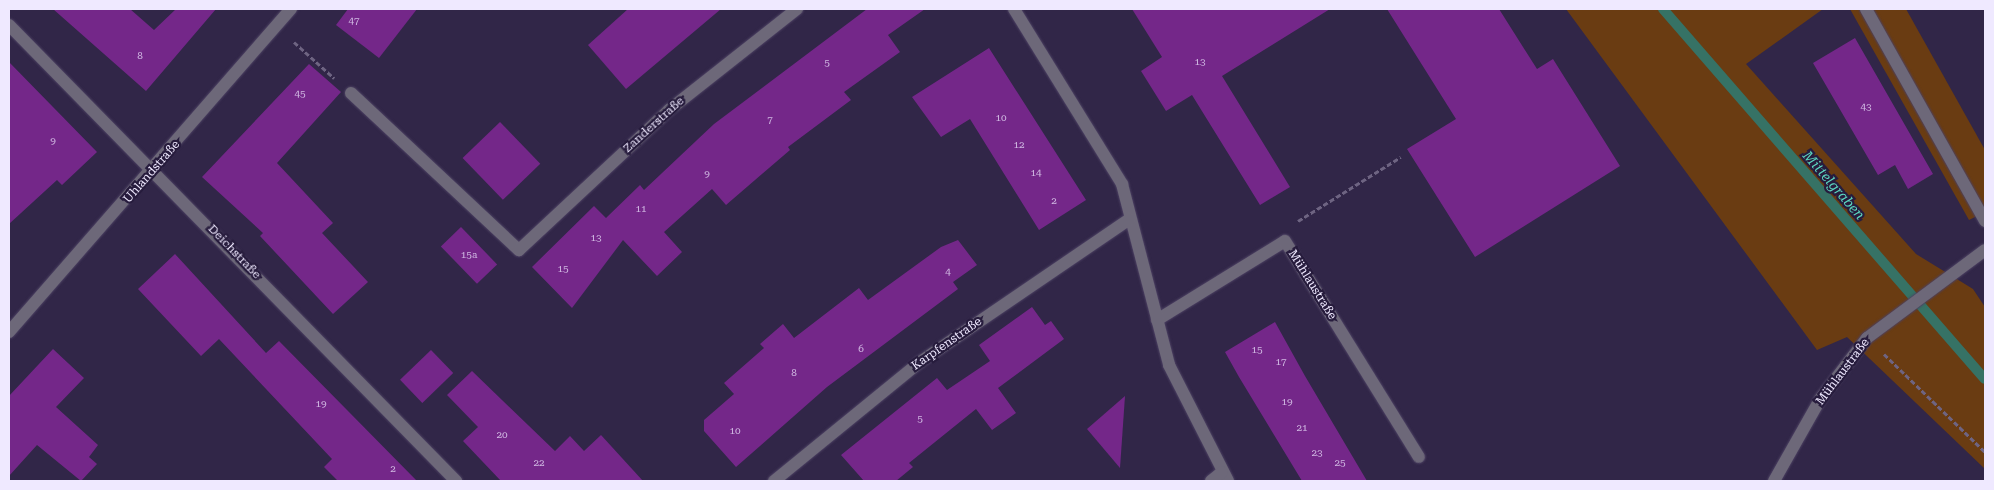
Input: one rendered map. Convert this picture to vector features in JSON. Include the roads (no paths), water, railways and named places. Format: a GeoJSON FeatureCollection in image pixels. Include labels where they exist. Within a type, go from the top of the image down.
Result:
{"type":"FeatureCollection","features":[{"type":"Feature","properties":{"kind":"street","name":"Uhlandstraße"},"geometry":{"type":"LineString","coordinates":[[9,332],[154,170],[291,9]]}},
{"type":"Feature","properties":{"kind":"street","name":"Zanderstraße"},"geometry":{"type":"LineString","coordinates":[[351,93],[518,250],[669,110],[797,9]]}},
{"type":"Feature","properties":{"kind":"street"},"geometry":{"type":"LineString","coordinates":[[1014,9],[1122,184],[1169,365],[1225,477],[1212,481]]}},
{"type":"Feature","properties":{"kind":"street"},"geometry":{"type":"LineString","coordinates":[[1866,9],[1985,221]]}},
{"type":"Feature","properties":{"kind":"street","name":"Deichstraße"},"geometry":{"type":"LineString","coordinates":[[9,25],[154,170],[456,481]]}},
{"type":"Feature","properties":{"kind":"street","name":"Karpfenstraße"},"geometry":{"type":"LineString","coordinates":[[774,481],[920,362],[1130,218]]}},
{"type":"Feature","properties":{"kind":"street","name":"Mühlaustraße"},"geometry":{"type":"LineString","coordinates":[[1157,320],[1285,241],[1419,457]]}},
{"type":"Feature","properties":{"kind":"street","name":"Mühlaustraße"},"geometry":{"type":"LineString","coordinates":[[1774,481],[1821,398],[1867,338],[1985,250]]}},
{"type":"Feature","properties":{"kind":"waterway","name":"Mittelgraben"},"geometry":{"type":"LineString","coordinates":[[1663,9],[1985,379]]}}]}
